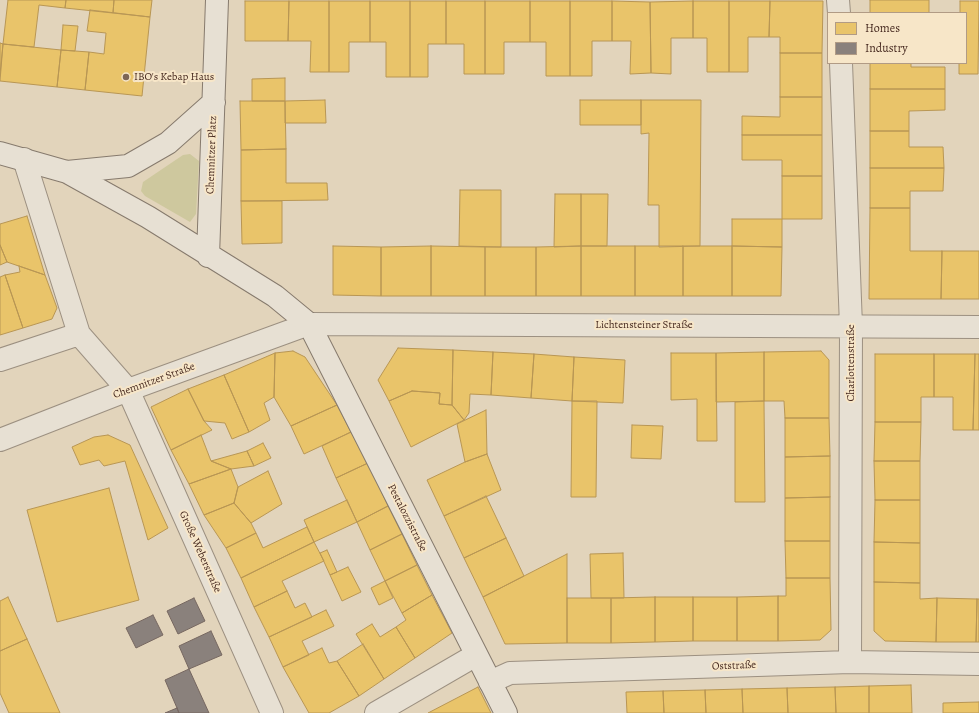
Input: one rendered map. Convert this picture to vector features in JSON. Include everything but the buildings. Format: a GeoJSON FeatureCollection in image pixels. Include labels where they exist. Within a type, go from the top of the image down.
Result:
{"type":"FeatureCollection","features":[{"type":"Feature","properties":{"kind":"street"},"geometry":{"type":"LineString","coordinates":[[214,102],[217,0]]}},
{"type":"Feature","properties":{"kind":"street"},"geometry":{"type":"LineString","coordinates":[[838,0],[839,12]]}},
{"type":"Feature","properties":{"kind":"street","name":"Charlottenstraße"},"geometry":{"type":"LineString","coordinates":[[841,64],[851,326],[850,662]]}},
{"type":"Feature","properties":{"kind":"street","name":"Chemnitzer Platz"},"geometry":{"type":"LineString","coordinates":[[67,172],[128,166],[168,143],[214,102]]}},
{"type":"Feature","properties":{"kind":"street","name":"Chemnitzer Platz"},"geometry":{"type":"LineString","coordinates":[[208,256],[214,102]]}},
{"type":"Feature","properties":{"kind":"street","name":"Chemnitzer Platz"},"geometry":{"type":"LineString","coordinates":[[0,153],[67,172],[148,217],[208,256],[275,296],[309,324]]}},
{"type":"Feature","properties":{"kind":"street"},"geometry":{"type":"LineString","coordinates":[[24,159],[79,334],[128,390]]}},
{"type":"Feature","properties":{"kind":"street","name":"Lichtensteiner Straße"},"geometry":{"type":"LineString","coordinates":[[309,324],[979,327]]}},
{"type":"Feature","properties":{"kind":"street","name":"Chemnitzer Straße"},"geometry":{"type":"LineString","coordinates":[[0,440],[128,390],[309,324]]}},
{"type":"Feature","properties":{"kind":"street","name":"Pestalozzistraße"},"geometry":{"type":"LineString","coordinates":[[309,324],[506,713]]}},
{"type":"Feature","properties":{"kind":"street"},"geometry":{"type":"LineString","coordinates":[[0,360],[79,334]]}},
{"type":"Feature","properties":{"kind":"street","name":"Große Weberstraße"},"geometry":{"type":"LineString","coordinates":[[128,390],[272,713]]}},
{"type":"Feature","properties":{"kind":"street"},"geometry":{"type":"LineString","coordinates":[[376,713],[476,655]]}},
{"type":"Feature","properties":{"kind":"street","name":"Oststraße"},"geometry":{"type":"LineString","coordinates":[[490,682],[510,673],[850,662],[979,664]]}},
{"type":"Feature","properties":{"kind":"shaded area"},"geometry":{"type":"Polygon","coordinates":[[[190,154],[199,161],[196,214],[190,222],[145,196],[141,191],[143,182],[183,155],[190,154]]]}},
{"type":"Feature","properties":{"kind":"place","name":"IBO's Kebap Haus"},"geometry":{"type":"Point","coordinates":[126,77]}}]}
